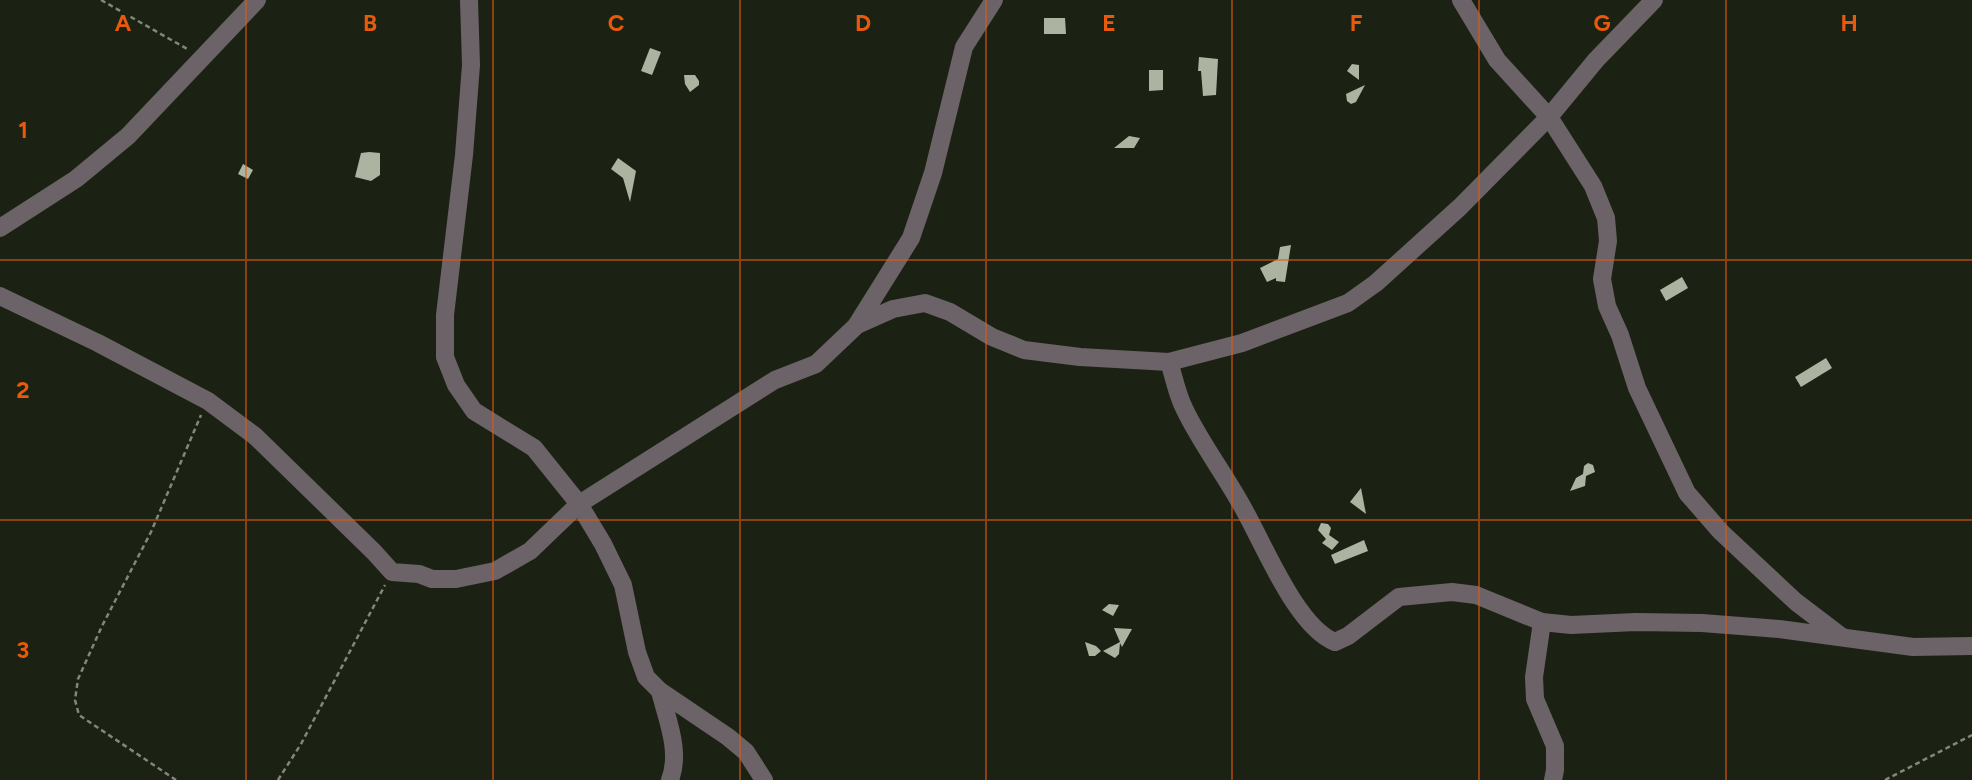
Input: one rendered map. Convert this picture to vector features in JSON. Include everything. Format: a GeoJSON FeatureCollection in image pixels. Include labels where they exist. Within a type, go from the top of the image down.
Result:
{"type":"FeatureCollection","features":[{"type":"Feature","properties":{"kind":"street"},"geometry":{"type":"LineString","coordinates":[[0,228],[76,179],[128,136],[257,0]]}},
{"type":"Feature","properties":{"kind":"street"},"geometry":{"type":"LineString","coordinates":[[469,0],[471,65],[464,155],[445,315],[445,357],[456,384],[474,411],[534,448],[579,504],[623,585],[646,677],[660,691],[746,752],[764,780]]}},
{"type":"Feature","properties":{"kind":"street"},"geometry":{"type":"LineString","coordinates":[[0,296],[208,401],[255,436],[392,572],[419,574],[432,579],[456,579],[495,570],[530,551],[579,504],[775,380],[816,364],[856,326],[911,239],[933,173],[964,47],[995,0]]}},
{"type":"Feature","properties":{"kind":"street"},"geometry":{"type":"LineString","coordinates":[[1461,0],[1497,60],[1549,117],[1600,201],[1608,241],[1602,279],[1606,306],[1620,335],[1637,388],[1687,493],[1721,532],[1796,602],[1844,639]]}},
{"type":"Feature","properties":{"kind":"street"},"geometry":{"type":"LineString","coordinates":[[856,326],[893,309],[926,303],[950,312],[992,337],[1024,350],[1080,357],[1169,362],[1242,342],[1348,303],[1376,283],[1460,207],[1549,117],[1596,60],[1654,0]]}},
{"type":"Feature","properties":{"kind":"street"},"geometry":{"type":"LineString","coordinates":[[1169,362],[1183,407],[1244,509],[1269,559],[1306,617],[1322,637],[1335,642],[1348,636],[1399,597],[1436,592],[1476,594],[1542,622],[1571,625],[1702,623],[1779,629],[1913,647],[1972,646]]}},
{"type":"Feature","properties":{"kind":"street"},"geometry":{"type":"LineString","coordinates":[[1542,622],[1534,677],[1535,699],[1555,746],[1553,780]]}},
{"type":"Feature","properties":{"kind":"street"},"geometry":{"type":"LineString","coordinates":[[660,691],[675,748],[675,768],[670,780]]}},
{"type":"Feature","properties":{"kind":"path"},"geometry":{"type":"LineString","coordinates":[[101,0],[203,58]]}},
{"type":"Feature","properties":{"kind":"path"},"geometry":{"type":"LineString","coordinates":[[176,780],[79,715],[75,700],[78,679],[151,532],[208,401]]}},
{"type":"Feature","properties":{"kind":"path"},"geometry":{"type":"LineString","coordinates":[[278,780],[301,744],[392,572]]}},
{"type":"Feature","properties":{"kind":"path"},"geometry":{"type":"LineString","coordinates":[[1885,780],[1972,735]]}},
{"type":"Feature","properties":{"kind":"building"},"geometry":{"type":"Polygon","coordinates":[[[1044,18],[1065,18],[1066,34],[1044,34],[1044,18]]]}},
{"type":"Feature","properties":{"kind":"building"},"geometry":{"type":"Polygon","coordinates":[[[650,48],[661,52],[652,75],[641,71],[650,48]]]}},
{"type":"Feature","properties":{"kind":"building"},"geometry":{"type":"Polygon","coordinates":[[[1199,57],[1218,59],[1216,95],[1203,96],[1201,71],[1198,71],[1199,57]]]}},
{"type":"Feature","properties":{"kind":"building"},"geometry":{"type":"Polygon","coordinates":[[[1352,64],[1359,65],[1359,80],[1347,71],[1352,64]]]}},
{"type":"Feature","properties":{"kind":"building"},"geometry":{"type":"Polygon","coordinates":[[[1149,70],[1163,70],[1163,90],[1149,91],[1149,70]]]}},
{"type":"Feature","properties":{"kind":"building"},"geometry":{"type":"Polygon","coordinates":[[[684,75],[695,75],[699,81],[699,85],[690,92],[685,84],[684,75]]]}},
{"type":"Feature","properties":{"kind":"building"},"geometry":{"type":"Polygon","coordinates":[[[1365,85],[1356,102],[1351,104],[1347,101],[1346,94],[1365,85]]]}},
{"type":"Feature","properties":{"kind":"building"},"geometry":{"type":"Polygon","coordinates":[[[1129,136],[1140,138],[1134,148],[1114,148],[1129,136]]]}},
{"type":"Feature","properties":{"kind":"building"},"geometry":{"type":"Polygon","coordinates":[[[361,153],[380,153],[380,175],[371,181],[355,177],[361,153]]]}},
{"type":"Feature","properties":{"kind":"building"},"geometry":{"type":"Polygon","coordinates":[[[618,158],[636,171],[630,202],[623,178],[611,169],[618,158]]]}},
{"type":"Feature","properties":{"kind":"building"},"geometry":{"type":"Polygon","coordinates":[[[243,164],[253,170],[248,179],[238,174],[243,164]]]}},
{"type":"Feature","properties":{"kind":"building"},"geometry":{"type":"Polygon","coordinates":[[[1291,245],[1285,282],[1276,281],[1276,278],[1267,282],[1260,268],[1278,259],[1280,247],[1291,245]]]}},
{"type":"Feature","properties":{"kind":"building"},"geometry":{"type":"Polygon","coordinates":[[[1682,277],[1688,288],[1666,301],[1660,290],[1682,277]]]}},
{"type":"Feature","properties":{"kind":"building"},"geometry":{"type":"Polygon","coordinates":[[[1826,358],[1832,368],[1801,387],[1795,377],[1826,358]]]}},
{"type":"Feature","properties":{"kind":"building"},"geometry":{"type":"Polygon","coordinates":[[[1588,463],[1593,465],[1595,472],[1586,476],[1585,486],[1570,491],[1576,478],[1583,474],[1584,466],[1588,463]]]}},
{"type":"Feature","properties":{"kind":"building"},"geometry":{"type":"Polygon","coordinates":[[[1361,488],[1366,514],[1350,502],[1361,488]]]}},
{"type":"Feature","properties":{"kind":"building"},"geometry":{"type":"Polygon","coordinates":[[[1321,523],[1328,524],[1331,528],[1329,535],[1339,542],[1332,550],[1322,543],[1326,539],[1318,530],[1321,523]]]}},
{"type":"Feature","properties":{"kind":"building"},"geometry":{"type":"Polygon","coordinates":[[[1364,540],[1368,551],[1335,564],[1331,555],[1364,540]]]}},
{"type":"Feature","properties":{"kind":"building"},"geometry":{"type":"Polygon","coordinates":[[[1109,604],[1119,605],[1113,616],[1102,610],[1109,604]]]}},
{"type":"Feature","properties":{"kind":"building"},"geometry":{"type":"Polygon","coordinates":[[[1114,628],[1132,629],[1122,647],[1120,643],[1119,654],[1115,658],[1103,651],[1120,642],[1114,628]]]}},
{"type":"Feature","properties":{"kind":"building"},"geometry":{"type":"Polygon","coordinates":[[[1085,642],[1101,651],[1095,656],[1089,656],[1085,642]]]}}]}
